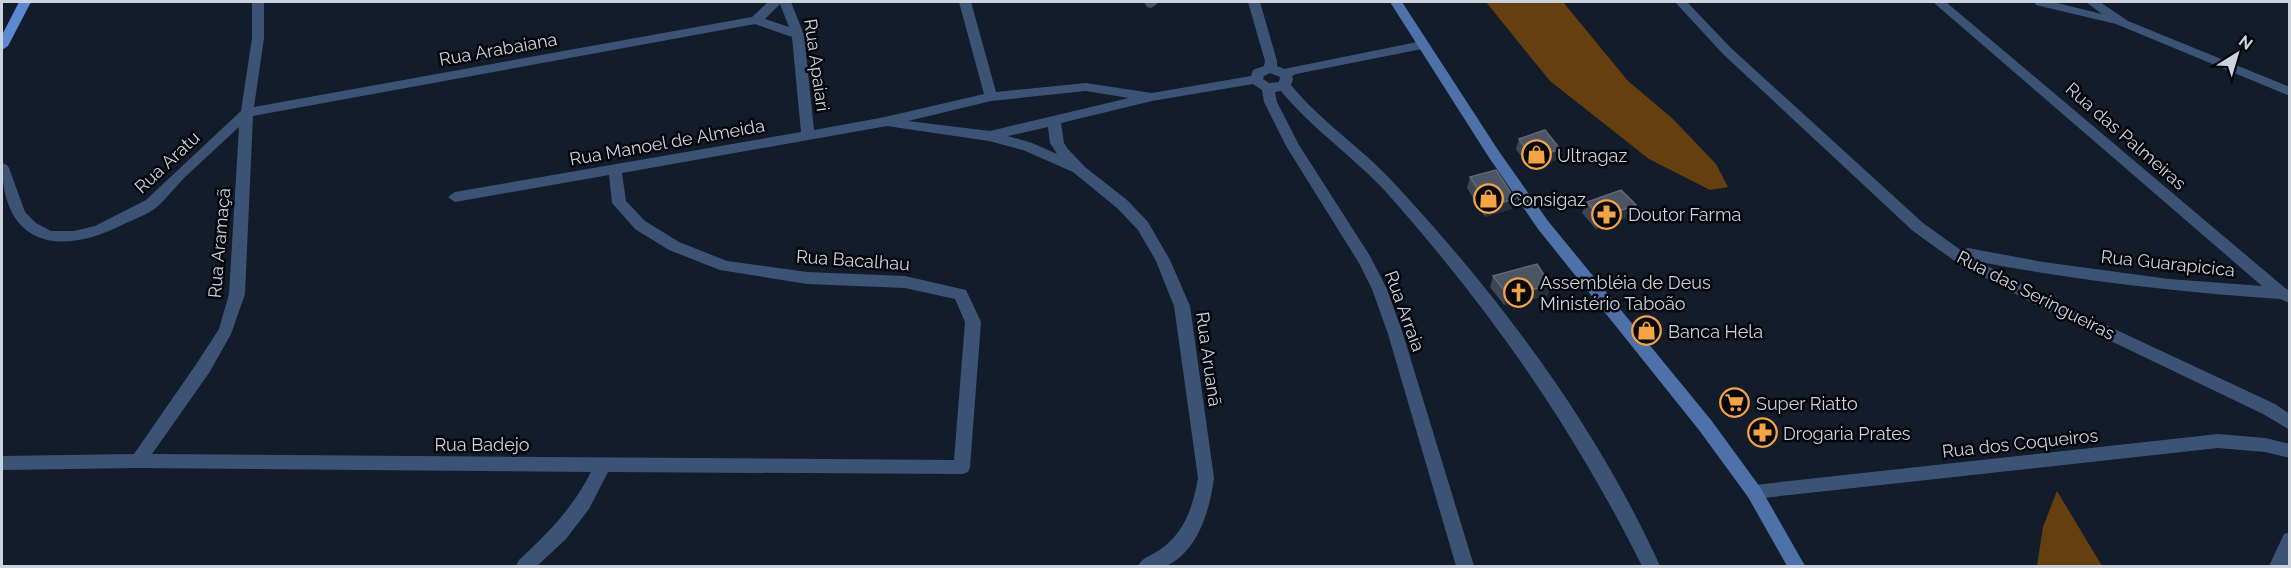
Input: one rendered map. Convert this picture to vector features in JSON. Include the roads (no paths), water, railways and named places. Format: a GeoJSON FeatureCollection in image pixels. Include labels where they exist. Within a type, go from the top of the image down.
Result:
{"type":"FeatureCollection","features":[{"type":"Feature","properties":{"kind":"main road"},"geometry":{"type":"LineString","coordinates":[[2,46],[24,2]]}},
{"type":"Feature","properties":{"kind":"main road"},"geometry":{"type":"LineString","coordinates":[[1396,2],[1422,45],[1543,225],[1705,425],[1754,492],[1796,567]]}},
{"type":"Feature","properties":{"kind":"street","name":"Rua Aramaçã"},"geometry":{"type":"LineString","coordinates":[[138,461],[203,368],[226,330],[237,294],[247,112],[258,38],[258,2]]}},
{"type":"Feature","properties":{"kind":"street"},"geometry":{"type":"LineString","coordinates":[[756,20],[775,2]]}},
{"type":"Feature","properties":{"kind":"street","name":"Rua Apaiari"},"geometry":{"type":"LineString","coordinates":[[785,2],[798,35],[808,135]]}},
{"type":"Feature","properties":{"kind":"street"},"geometry":{"type":"LineString","coordinates":[[965,2],[991,97]]}},
{"type":"Feature","properties":{"kind":"street"},"geometry":{"type":"LineString","coordinates":[[1254,2],[1271,61],[1270,68]]}},
{"type":"Feature","properties":{"kind":"street","name":"Rua das Seringueiras"},"geometry":{"type":"LineString","coordinates":[[1681,2],[1727,51],[1900,211],[1961,258],[2043,302],[2269,410],[2289,423]]}},
{"type":"Feature","properties":{"kind":"street","name":"Rua das Palmeiras"},"geometry":{"type":"LineString","coordinates":[[1939,2],[2287,295]]}},
{"type":"Feature","properties":{"kind":"street"},"geometry":{"type":"LineString","coordinates":[[2040,2],[2124,24],[2289,92]]}},
{"type":"Feature","properties":{"kind":"street"},"geometry":{"type":"LineString","coordinates":[[2092,2],[2124,24]]}},
{"type":"Feature","properties":{"kind":"street","name":"Rua Arabaiana"},"geometry":{"type":"LineString","coordinates":[[247,112],[756,20],[798,35]]}},
{"type":"Feature","properties":{"kind":"street"},"geometry":{"type":"LineString","coordinates":[[1285,79],[1292,70],[1422,45]]}},
{"type":"Feature","properties":{"kind":"street"},"geometry":{"type":"LineString","coordinates":[[1270,68],[1285,79],[1303,108],[1380,177],[1457,263],[1556,399],[1618,502],[1651,567]]}},
{"type":"Feature","properties":{"kind":"street"},"geometry":{"type":"LineString","coordinates":[[1262,84],[1258,73],[1270,68]]}},
{"type":"Feature","properties":{"kind":"street","name":"Rua Manoel de Almeida"},"geometry":{"type":"LineString","coordinates":[[885,122],[990,136],[1152,97],[1262,84],[1285,79]]}},
{"type":"Feature","properties":{"kind":"street","name":"Rua Arraia"},"geometry":{"type":"LineString","coordinates":[[1262,84],[1276,115],[1366,262],[1392,326],[1440,476],[1465,567]]}},
{"type":"Feature","properties":{"kind":"street","name":"Rua Manoel de Almeida"},"geometry":{"type":"LineString","coordinates":[[455,197],[885,122],[991,97],[1086,87],[1152,97]]}},
{"type":"Feature","properties":{"kind":"street","name":"Rua Aratu"},"geometry":{"type":"LineString","coordinates":[[2,168],[20,214],[31,227],[49,236],[74,236],[98,231],[151,204],[247,112]]}},
{"type":"Feature","properties":{"kind":"street","name":"Rua Aruanã"},"geometry":{"type":"LineString","coordinates":[[1054,122],[1057,143],[1080,170],[1122,204],[1143,226],[1163,260],[1182,306],[1206,478],[1203,503],[1191,528],[1176,549],[1159,562],[1147,567]]}},
{"type":"Feature","properties":{"kind":"street","name":"Rua Aruanã"},"geometry":{"type":"LineString","coordinates":[[990,136],[1027,146],[1080,170]]}},
{"type":"Feature","properties":{"kind":"street","name":"Rua Bacalhau"},"geometry":{"type":"LineString","coordinates":[[615,169],[619,203],[640,225],[674,246],[725,266],[807,278],[905,282],[961,294],[973,322],[962,466]]}},
{"type":"Feature","properties":{"kind":"street","name":"Rua Guarapicica"},"geometry":{"type":"LineString","coordinates":[[1961,258],[1968,254],[2043,268],[2169,285],[2287,295]]}},
{"type":"Feature","properties":{"kind":"street"},"geometry":{"type":"LineString","coordinates":[[2043,268],[2032,286],[2035,294],[2043,302]]}},
{"type":"Feature","properties":{"kind":"street","name":"Rua dos Coqueiros"},"geometry":{"type":"LineString","coordinates":[[1754,492],[2218,441],[2265,445],[2289,451]]}},
{"type":"Feature","properties":{"kind":"street","name":"Rua Badejo"},"geometry":{"type":"LineString","coordinates":[[2,463],[138,461],[962,466]]}},
{"type":"Feature","properties":{"kind":"street"},"geometry":{"type":"LineString","coordinates":[[525,567],[560,533],[583,504],[603,464]]}},
{"type":"Feature","properties":{"kind":"street"},"geometry":{"type":"LineString","coordinates":[[2278,567],[2289,540]]}},
{"type":"Feature","properties":{"kind":"place","name":"Ultragaz"},"geometry":{"type":"Point","coordinates":[1536,155]}},
{"type":"Feature","properties":{"kind":"place","name":"Consigaz"},"geometry":{"type":"Point","coordinates":[1489,199]}},
{"type":"Feature","properties":{"kind":"place","name":"Doutor Farma"},"geometry":{"type":"Point","coordinates":[1607,214]}},
{"type":"Feature","properties":{"kind":"place","name":"Assembléia de Deus Ministério Taboão"},"geometry":{"type":"Point","coordinates":[1519,292]}},
{"type":"Feature","properties":{"kind":"place","name":"Banca Hela"},"geometry":{"type":"Point","coordinates":[1647,331]}},
{"type":"Feature","properties":{"kind":"place","name":"Super Riatto"},"geometry":{"type":"Point","coordinates":[1735,403]}},
{"type":"Feature","properties":{"kind":"place","name":"Drogaria Prates"},"geometry":{"type":"Point","coordinates":[1762,433]}}]}
